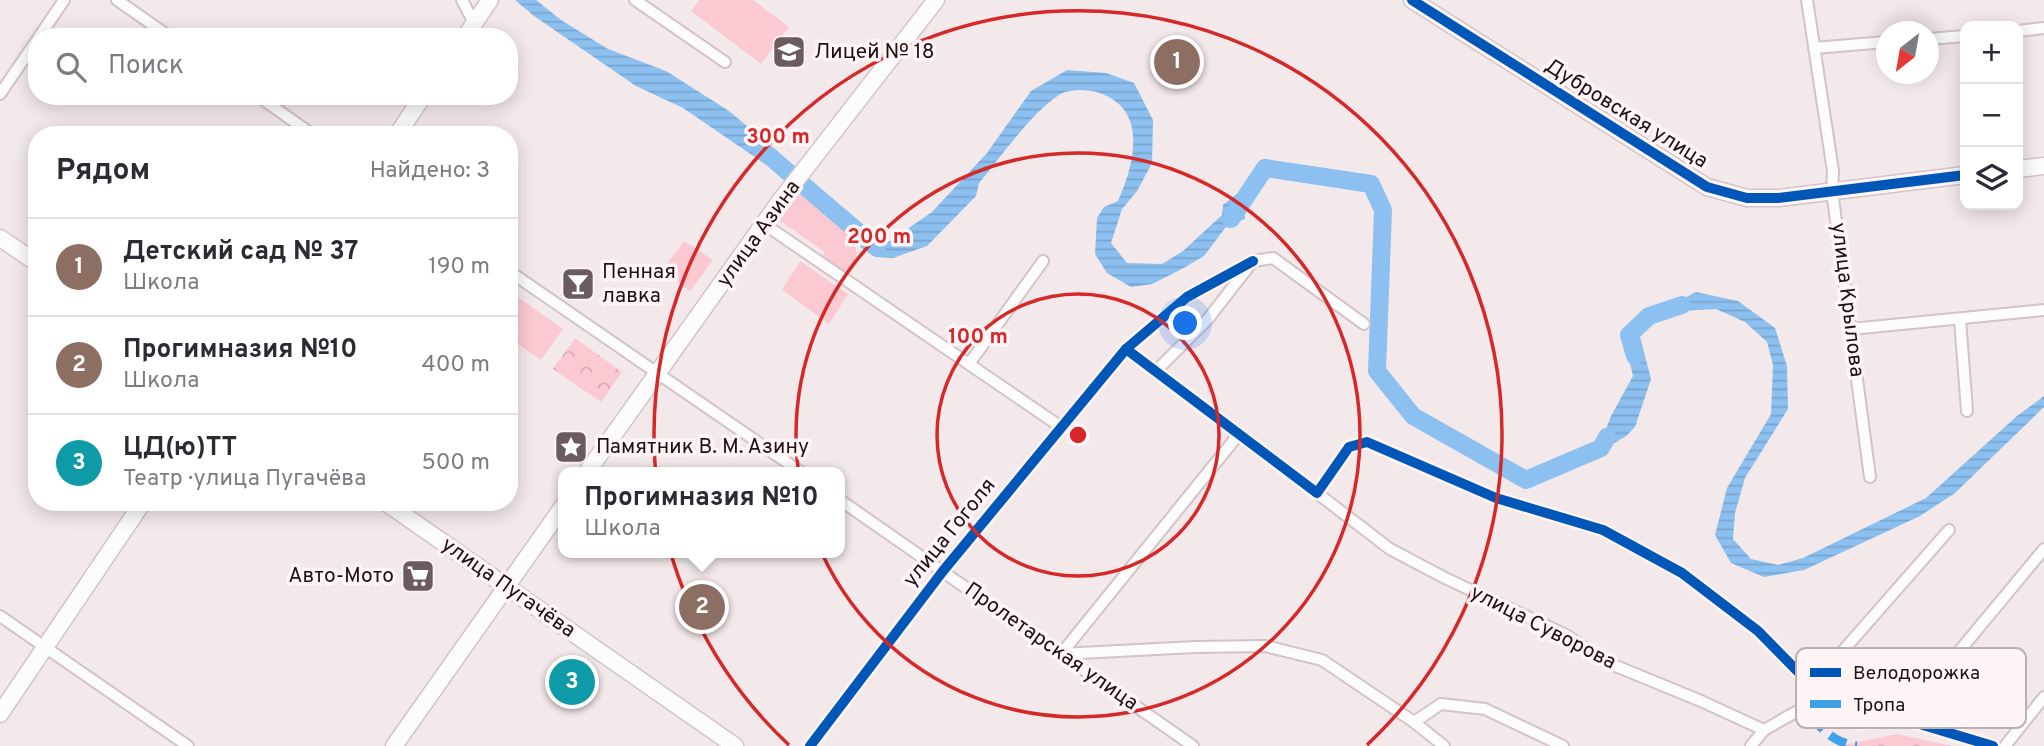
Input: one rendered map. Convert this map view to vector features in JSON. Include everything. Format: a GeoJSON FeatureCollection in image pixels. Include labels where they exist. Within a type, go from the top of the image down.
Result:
{"type":"FeatureCollection","features":[{"type":"Feature","properties":{"kind":"main road","name":"улица Азина"},"geometry":{"type":"LineString","coordinates":[[591,467],[780,201],[936,0]]}},
{"type":"Feature","properties":{"kind":"main road","name":"Дубровская улица"},"geometry":{"type":"LineString","coordinates":[[1412,0],[1707,187],[1746,198],[1778,198],[1960,176]]}},
{"type":"Feature","properties":{"kind":"main road"},"geometry":{"type":"LineString","coordinates":[[471,28],[482,12]]}},
{"type":"Feature","properties":{"kind":"main road"},"geometry":{"type":"LineString","coordinates":[[403,126],[417,105]]}},
{"type":"Feature","properties":{"kind":"main road"},"geometry":{"type":"LineString","coordinates":[[2023,168],[2044,166]]}},
{"type":"Feature","properties":{"kind":"main road"},"geometry":{"type":"LineString","coordinates":[[0,238],[28,257]]}},
{"type":"Feature","properties":{"kind":"main road"},"geometry":{"type":"LineString","coordinates":[[0,714],[137,511]]}},
{"type":"Feature","properties":{"kind":"main road","name":"улица Пугачёва"},"geometry":{"type":"LineString","coordinates":[[398,511],[735,746]]}},
{"type":"Feature","properties":{"kind":"main road"},"geometry":{"type":"LineString","coordinates":[[394,746],[558,513]]}},
{"type":"Feature","properties":{"kind":"street"},"geometry":{"type":"LineString","coordinates":[[45,28],[64,0]]}},
{"type":"Feature","properties":{"kind":"street"},"geometry":{"type":"LineString","coordinates":[[117,0],[157,28]]}},
{"type":"Feature","properties":{"kind":"street"},"geometry":{"type":"LineString","coordinates":[[462,0],[482,12]]}},
{"type":"Feature","properties":{"kind":"street"},"geometry":{"type":"LineString","coordinates":[[635,0],[725,62]]}},
{"type":"Feature","properties":{"kind":"street","name":"улица Крылова"},"geometry":{"type":"LineString","coordinates":[[1807,0],[1833,171],[1832,191],[1870,477]]}},
{"type":"Feature","properties":{"kind":"street"},"geometry":{"type":"LineString","coordinates":[[2023,30],[2044,28]]}},
{"type":"Feature","properties":{"kind":"street"},"geometry":{"type":"LineString","coordinates":[[1939,38],[1960,36]]}},
{"type":"Feature","properties":{"kind":"street"},"geometry":{"type":"LineString","coordinates":[[1814,48],[1876,44]]}},
{"type":"Feature","properties":{"kind":"street"},"geometry":{"type":"LineString","coordinates":[[0,94],[28,53]]}},
{"type":"Feature","properties":{"kind":"street"},"geometry":{"type":"LineString","coordinates":[[271,105],[300,126]]}},
{"type":"Feature","properties":{"kind":"street"},"geometry":{"type":"LineString","coordinates":[[764,224],[1061,427]]}},
{"type":"Feature","properties":{"kind":"street"},"geometry":{"type":"LineString","coordinates":[[1155,372],[1208,319],[1253,261],[1273,258],[1364,324]]}},
{"type":"Feature","properties":{"kind":"street"},"geometry":{"type":"LineString","coordinates":[[969,364],[1043,261]]}},
{"type":"Feature","properties":{"kind":"street","name":"улица Гоголя"},"geometry":{"type":"LineString","coordinates":[[810,746],[943,571],[1126,349],[1187,297],[1253,261]]}},
{"type":"Feature","properties":{"kind":"street"},"geometry":{"type":"LineString","coordinates":[[518,277],[794,467]]}},
{"type":"Feature","properties":{"kind":"street"},"geometry":{"type":"LineString","coordinates":[[1851,329],[2044,310]]}},
{"type":"Feature","properties":{"kind":"street"},"geometry":{"type":"LineString","coordinates":[[1960,318],[1967,411]]}},
{"type":"Feature","properties":{"kind":"street","name":"улица Суворова"},"geometry":{"type":"LineString","coordinates":[[1126,349],[1390,549],[1566,635],[1606,662],[1764,730]]}},
{"type":"Feature","properties":{"kind":"street"},"geometry":{"type":"LineString","coordinates":[[1061,654],[1239,434]]}},
{"type":"Feature","properties":{"kind":"street"},"geometry":{"type":"LineString","coordinates":[[1317,493],[1349,447],[1367,442],[1496,498],[1603,530],[1682,573],[1758,631],[1796,670]]}},
{"type":"Feature","properties":{"kind":"street","name":"Пролетарская улица"},"geometry":{"type":"LineString","coordinates":[[845,503],[1193,746]]}},
{"type":"Feature","properties":{"kind":"street"},"geometry":{"type":"LineString","coordinates":[[1845,648],[1949,530]]}},
{"type":"Feature","properties":{"kind":"street"},"geometry":{"type":"LineString","coordinates":[[1962,648],[2044,548]]}},
{"type":"Feature","properties":{"kind":"street"},"geometry":{"type":"LineString","coordinates":[[0,616],[188,746]]}},
{"type":"Feature","properties":{"kind":"street"},"geometry":{"type":"LineString","coordinates":[[1061,654],[1265,646],[1322,660],[1414,722],[1444,746]]}},
{"type":"Feature","properties":{"kind":"street"},"geometry":{"type":"LineString","coordinates":[[2026,720],[2044,697]]}},
{"type":"Feature","properties":{"kind":"street"},"geometry":{"type":"LineString","coordinates":[[1414,722],[1441,704],[1485,709],[1563,746]]}},
{"type":"Feature","properties":{"kind":"street"},"geometry":{"type":"LineString","coordinates":[[1751,746],[1764,730],[1796,712]]}},
{"type":"Feature","properties":{"kind":"street"},"geometry":{"type":"LineString","coordinates":[[1933,728],[1993,746]]}},
{"type":"Feature","properties":{"kind":"street"},"geometry":{"type":"LineString","coordinates":[[2006,746],[2020,728]]}},
{"type":"Feature","properties":{"kind":"green space"},"geometry":{"type":"Polygon","coordinates":[[[699,0],[753,0],[789,27],[761,64],[691,11],[699,0]]]}},
{"type":"Feature","properties":{"kind":"green space"},"geometry":{"type":"Polygon","coordinates":[[[801,188],[855,234],[857,259],[845,274],[822,257],[825,252],[779,220],[801,188]]]}},
{"type":"Feature","properties":{"kind":"green space"},"geometry":{"type":"Polygon","coordinates":[[[684,241],[713,260],[690,291],[662,270],[684,241]]]}},
{"type":"Feature","properties":{"kind":"green space"},"geometry":{"type":"Polygon","coordinates":[[[800,261],[848,294],[829,324],[782,290],[800,261]]]}},
{"type":"Feature","properties":{"kind":"green space"},"geometry":{"type":"Polygon","coordinates":[[[518,297],[563,329],[541,360],[518,344],[518,297]]]}},
{"type":"Feature","properties":{"kind":"green space"},"geometry":{"type":"Polygon","coordinates":[[[575,338],[622,372],[601,402],[553,369],[575,338]]]}},
{"type":"Feature","properties":{"kind":"green space"},"geometry":{"type":"Polygon","coordinates":[[[1897,734],[1952,746],[1841,746],[1897,734]]]}},
{"type":"Feature","properties":{"kind":"water"},"geometry":{"type":"Polygon","coordinates":[[[515,0],[536,0],[561,20],[608,49],[666,71],[729,111],[787,162],[768,166],[683,108],[636,86],[515,0]]]}},
{"type":"Feature","properties":{"kind":"water"},"geometry":{"type":"Polygon","coordinates":[[[1067,70],[1106,73],[1134,83],[1153,120],[1152,163],[1137,191],[1122,209],[1111,243],[1127,263],[1162,264],[1183,251],[1222,215],[1223,205],[1243,189],[1245,219],[1225,228],[1204,256],[1152,284],[1131,287],[1107,273],[1095,254],[1097,218],[1104,207],[1118,201],[1124,186],[1132,154],[1131,123],[1124,110],[1113,99],[1096,92],[1077,90],[1059,95],[1038,113],[979,183],[976,196],[927,246],[893,258],[876,257],[860,247],[858,236],[864,231],[875,242],[890,241],[932,212],[987,153],[1031,91],[1067,70]]]}},
{"type":"Feature","properties":{"kind":"water"},"geometry":{"type":"Polygon","coordinates":[[[1696,292],[1738,301],[1775,328],[1787,366],[1788,409],[1745,478],[1735,513],[1733,539],[1751,559],[1778,565],[1803,558],[1926,498],[2017,416],[2044,396],[2044,407],[1955,493],[1920,516],[1804,570],[1764,577],[1731,563],[1715,535],[1727,488],[1771,414],[1773,365],[1767,342],[1745,322],[1716,309],[1658,312],[1696,292]]]}},
{"type":"Feature","properties":{"kind":"water"},"geometry":{"type":"Polygon","coordinates":[[[1638,329],[1651,379],[1635,427],[1626,436],[1593,456],[1587,447],[1603,437],[1633,376],[1624,339],[1638,329]]]}},
{"type":"Feature","properties":{"kind":"waterway"},"geometry":{"type":"LineString","coordinates":[[760,148],[877,248]]}},
{"type":"Feature","properties":{"kind":"waterway"},"geometry":{"type":"LineString","coordinates":[[1231,219],[1265,168],[1371,184],[1383,210],[1377,371],[1413,416],[1526,480],[1601,448],[1607,437]]}},
{"type":"Feature","properties":{"kind":"waterway"},"geometry":{"type":"LineString","coordinates":[[1635,356],[1629,335],[1649,316],[1682,305]]}},
{"type":"Feature","properties":{"kind":"marked path"},"geometry":{"type":"LineString","coordinates":[[1821,728],[1830,736],[1857,746]]}},
{"type":"Feature","properties":{"kind":"cycle path"},"geometry":{"type":"LineString","coordinates":[[1412,0],[1707,187],[1747,198],[1778,198],[1960,176]]}},
{"type":"Feature","properties":{"kind":"cycle path"},"geometry":{"type":"LineString","coordinates":[[810,746],[943,571],[1126,349],[1187,297],[1253,261]]}},
{"type":"Feature","properties":{"kind":"cycle path"},"geometry":{"type":"LineString","coordinates":[[1126,349],[1317,493],[1349,447],[1367,442],[1496,498],[1603,530],[1682,573],[1758,631],[1796,670]]}},
{"type":"Feature","properties":{"kind":"cycle path"},"geometry":{"type":"LineString","coordinates":[[1933,728],[1993,746]]}},
{"type":"Feature","properties":{"kind":"place","name":"Лицей № 18"},"geometry":{"type":"Point","coordinates":[789,52]}},
{"type":"Feature","properties":{"kind":"place","name":"Детский сад № 37"},"geometry":{"type":"Point","coordinates":[1177,62]}},
{"type":"Feature","properties":{"kind":"place","name":"Пенная лавка"},"geometry":{"type":"Point","coordinates":[578,284]}},
{"type":"Feature","properties":{"kind":"place","name":"Памятник В. М. Азину"},"geometry":{"type":"Point","coordinates":[571,447]}},
{"type":"Feature","properties":{"kind":"place","name":"Авто-Мото"},"geometry":{"type":"Point","coordinates":[418,576]}},
{"type":"Feature","properties":{"kind":"place","name":"Прогимназия №10"},"geometry":{"type":"Point","coordinates":[702,607]}},
{"type":"Feature","properties":{"kind":"place","name":"ЦД(ю)ТТ"},"geometry":{"type":"Point","coordinates":[572,682]}}]}
